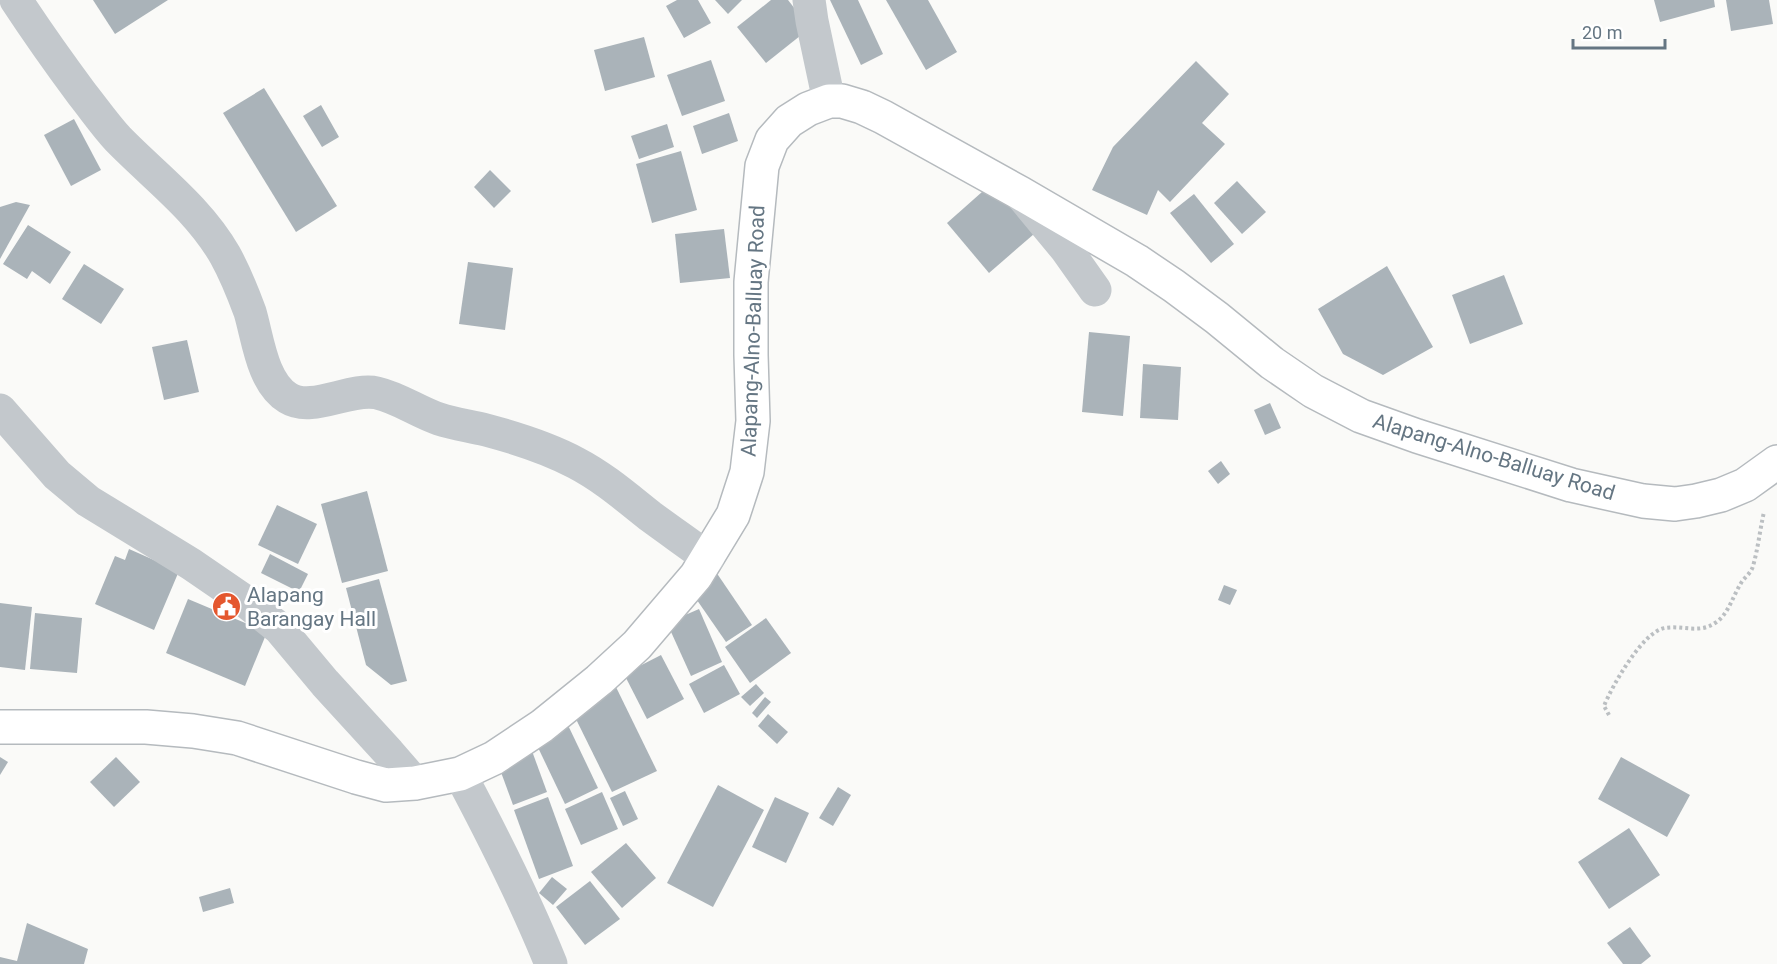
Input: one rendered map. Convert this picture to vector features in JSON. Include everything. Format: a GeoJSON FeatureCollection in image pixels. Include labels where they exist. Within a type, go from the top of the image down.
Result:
{"type":"FeatureCollection","features":[{"type":"Feature","properties":{"kind":"main road","name":"Alapang-Alno-Balluay Road"},"geometry":{"type":"LineString","coordinates":[[0,727],[146,727],[193,731],[237,738],[386,785],[415,783],[460,774],[494,758],[542,726],[599,680],[637,645],[696,576],[733,515],[747,471],[753,422],[751,282],[762,166],[771,140],[789,122],[808,109],[829,101],[842,101],[884,117],[1137,261],[1217,318],[1272,363],[1313,391],[1362,416],[1417,436],[1571,484],[1643,501],[1674,504],[1721,495],[1745,485],[1774,464]]}},
{"type":"Feature","properties":{"kind":"street"},"geometry":{"type":"LineString","coordinates":[[16,0],[59,63],[117,138],[189,206],[207,228],[225,255],[241,288],[251,315],[258,350],[266,369],[277,387],[288,398],[300,402],[316,402],[359,392],[375,392],[390,396],[414,410],[440,419],[535,446],[575,462],[613,486],[708,558]]}},
{"type":"Feature","properties":{"kind":"street"},"geometry":{"type":"LineString","coordinates":[[809,0],[829,101]]}},
{"type":"Feature","properties":{"kind":"street"},"geometry":{"type":"LineString","coordinates":[[1020,193],[1060,241],[1095,290]]}},
{"type":"Feature","properties":{"kind":"street"},"geometry":{"type":"LineString","coordinates":[[0,410],[57,475],[88,501],[191,564],[245,601],[279,628],[415,783]]}},
{"type":"Feature","properties":{"kind":"street"},"geometry":{"type":"LineString","coordinates":[[460,774],[510,871],[551,964]]}},
{"type":"Feature","properties":{"kind":"path"},"geometry":{"type":"LineString","coordinates":[[1609,715],[1604,706],[1610,691],[1627,663],[1654,633],[1664,628],[1696,630],[1714,624],[1724,615],[1740,583],[1753,569],[1774,464]]}},
{"type":"Feature","properties":{"kind":"building"},"geometry":{"type":"Polygon","coordinates":[[[93,0],[168,0],[115,34],[93,0]]]}},
{"type":"Feature","properties":{"kind":"building"},"geometry":{"type":"Polygon","coordinates":[[[677,0],[698,0],[711,23],[684,38],[666,6],[677,0]]]}},
{"type":"Feature","properties":{"kind":"building"},"geometry":{"type":"Polygon","coordinates":[[[715,0],[742,0],[728,14],[715,0]]]}},
{"type":"Feature","properties":{"kind":"building"},"geometry":{"type":"Polygon","coordinates":[[[771,0],[788,0],[810,28],[766,63],[737,27],[771,0]]]}},
{"type":"Feature","properties":{"kind":"building"},"geometry":{"type":"Polygon","coordinates":[[[830,0],[858,0],[883,54],[861,65],[830,0]]]}},
{"type":"Feature","properties":{"kind":"building"},"geometry":{"type":"Polygon","coordinates":[[[886,0],[928,0],[957,52],[926,70],[886,0]]]}},
{"type":"Feature","properties":{"kind":"building"},"geometry":{"type":"Polygon","coordinates":[[[1654,0],[1714,0],[1715,7],[1660,22],[1654,0]]]}},
{"type":"Feature","properties":{"kind":"building"},"geometry":{"type":"Polygon","coordinates":[[[1726,0],[1769,0],[1773,24],[1731,31],[1726,0]]]}},
{"type":"Feature","properties":{"kind":"building"},"geometry":{"type":"Polygon","coordinates":[[[644,37],[655,77],[605,91],[594,50],[644,37]]]}},
{"type":"Feature","properties":{"kind":"building"},"geometry":{"type":"Polygon","coordinates":[[[711,60],[725,101],[682,116],[667,75],[711,60]]]}},
{"type":"Feature","properties":{"kind":"building"},"geometry":{"type":"Polygon","coordinates":[[[1196,61],[1229,94],[1202,123],[1225,144],[1170,202],[1158,190],[1147,215],[1092,190],[1113,147],[1196,61]]]}},
{"type":"Feature","properties":{"kind":"building"},"geometry":{"type":"Polygon","coordinates":[[[264,88],[337,206],[296,232],[223,113],[264,88]]]}},
{"type":"Feature","properties":{"kind":"building"},"geometry":{"type":"Polygon","coordinates":[[[321,105],[339,137],[322,147],[303,116],[321,105]]]}},
{"type":"Feature","properties":{"kind":"building"},"geometry":{"type":"Polygon","coordinates":[[[729,113],[738,141],[702,154],[693,126],[729,113]]]}},
{"type":"Feature","properties":{"kind":"building"},"geometry":{"type":"Polygon","coordinates":[[[74,119],[101,170],[71,186],[44,135],[74,119]]]}},
{"type":"Feature","properties":{"kind":"building"},"geometry":{"type":"Polygon","coordinates":[[[667,124],[674,147],[639,159],[631,136],[667,124]]]}},
{"type":"Feature","properties":{"kind":"building"},"geometry":{"type":"Polygon","coordinates":[[[681,151],[697,210],[652,223],[636,164],[681,151]]]}},
{"type":"Feature","properties":{"kind":"building"},"geometry":{"type":"Polygon","coordinates":[[[490,170],[511,191],[494,208],[474,187],[490,170]]]}},
{"type":"Feature","properties":{"kind":"building"},"geometry":{"type":"Polygon","coordinates":[[[1237,181],[1266,212],[1242,234],[1214,203],[1237,181]]]}},
{"type":"Feature","properties":{"kind":"building"},"geometry":{"type":"Polygon","coordinates":[[[991,184],[1034,234],[989,273],[947,223],[991,184]]]}},
{"type":"Feature","properties":{"kind":"building"},"geometry":{"type":"Polygon","coordinates":[[[1194,194],[1234,244],[1211,263],[1170,213],[1194,194]]]}},
{"type":"Feature","properties":{"kind":"building"},"geometry":{"type":"Polygon","coordinates":[[[16,202],[30,205],[0,259],[0,207],[16,202]]]}},
{"type":"Feature","properties":{"kind":"building"},"geometry":{"type":"Polygon","coordinates":[[[28,225],[71,252],[50,284],[32,271],[27,279],[3,264],[28,225]]]}},
{"type":"Feature","properties":{"kind":"building"},"geometry":{"type":"Polygon","coordinates":[[[724,229],[730,278],[680,283],[675,234],[724,229]]]}},
{"type":"Feature","properties":{"kind":"building"},"geometry":{"type":"Polygon","coordinates":[[[468,262],[513,268],[505,330],[459,324],[468,262]]]}},
{"type":"Feature","properties":{"kind":"building"},"geometry":{"type":"Polygon","coordinates":[[[84,264],[124,289],[101,324],[62,299],[84,264]]]}},
{"type":"Feature","properties":{"kind":"building"},"geometry":{"type":"Polygon","coordinates":[[[1387,266],[1433,347],[1383,375],[1343,354],[1318,309],[1387,266]]]}},
{"type":"Feature","properties":{"kind":"building"},"geometry":{"type":"Polygon","coordinates":[[[1504,275],[1523,324],[1470,344],[1452,295],[1504,275]]]}},
{"type":"Feature","properties":{"kind":"building"},"geometry":{"type":"Polygon","coordinates":[[[1089,332],[1130,336],[1123,416],[1082,412],[1089,332]]]}},
{"type":"Feature","properties":{"kind":"building"},"geometry":{"type":"Polygon","coordinates":[[[187,340],[199,392],[164,400],[152,347],[187,340]]]}},
{"type":"Feature","properties":{"kind":"building"},"geometry":{"type":"Polygon","coordinates":[[[1143,364],[1181,367],[1178,420],[1140,418],[1143,364]]]}},
{"type":"Feature","properties":{"kind":"building"},"geometry":{"type":"Polygon","coordinates":[[[1270,403],[1281,428],[1265,435],[1254,410],[1270,403]]]}},
{"type":"Feature","properties":{"kind":"building"},"geometry":{"type":"Polygon","coordinates":[[[1221,461],[1230,474],[1218,484],[1208,471],[1221,461]]]}},
{"type":"Feature","properties":{"kind":"building"},"geometry":{"type":"Polygon","coordinates":[[[367,491],[388,571],[342,583],[321,504],[367,491]]]}},
{"type":"Feature","properties":{"kind":"building"},"geometry":{"type":"Polygon","coordinates":[[[277,505],[317,524],[298,564],[258,545],[277,505]]]}},
{"type":"Feature","properties":{"kind":"building"},"geometry":{"type":"Polygon","coordinates":[[[129,549],[179,571],[154,630],[95,604],[115,556],[125,560],[129,549]]]}},
{"type":"Feature","properties":{"kind":"building"},"geometry":{"type":"Polygon","coordinates":[[[270,554],[308,574],[299,592],[261,573],[270,554]]]}},
{"type":"Feature","properties":{"kind":"building"},"geometry":{"type":"Polygon","coordinates":[[[716,572],[752,625],[726,642],[690,590],[716,572]]]}},
{"type":"Feature","properties":{"kind":"building"},"geometry":{"type":"Polygon","coordinates":[[[379,579],[407,681],[391,685],[366,665],[346,588],[379,579]]]}},
{"type":"Feature","properties":{"kind":"building"},"geometry":{"type":"Polygon","coordinates":[[[1224,585],[1237,590],[1230,605],[1218,600],[1224,585]]]}},
{"type":"Feature","properties":{"kind":"building"},"geometry":{"type":"Polygon","coordinates":[[[188,599],[267,632],[245,686],[166,653],[188,599]]]}},
{"type":"Feature","properties":{"kind":"building"},"geometry":{"type":"Polygon","coordinates":[[[0,603],[32,607],[25,670],[0,667],[0,603]]]}},
{"type":"Feature","properties":{"kind":"building"},"geometry":{"type":"Polygon","coordinates":[[[699,609],[722,662],[691,676],[667,623],[699,609]]]}},
{"type":"Feature","properties":{"kind":"building"},"geometry":{"type":"Polygon","coordinates":[[[35,613],[82,618],[77,673],[30,669],[35,613]]]}},
{"type":"Feature","properties":{"kind":"building"},"geometry":{"type":"Polygon","coordinates":[[[766,618],[791,653],[750,683],[725,647],[766,618]]]}},
{"type":"Feature","properties":{"kind":"building"},"geometry":{"type":"Polygon","coordinates":[[[661,655],[684,699],[647,719],[624,674],[661,655]]]}},
{"type":"Feature","properties":{"kind":"building"},"geometry":{"type":"Polygon","coordinates":[[[724,665],[740,694],[704,713],[689,684],[724,665]]]}},
{"type":"Feature","properties":{"kind":"building"},"geometry":{"type":"Polygon","coordinates":[[[756,684],[764,693],[750,706],[741,697],[756,684]]]}},
{"type":"Feature","properties":{"kind":"building"},"geometry":{"type":"Polygon","coordinates":[[[615,685],[657,771],[612,792],[570,707],[615,685]]]}},
{"type":"Feature","properties":{"kind":"building"},"geometry":{"type":"Polygon","coordinates":[[[765,697],[771,702],[757,718],[752,713],[765,697]]]}},
{"type":"Feature","properties":{"kind":"building"},"geometry":{"type":"Polygon","coordinates":[[[768,714],[788,732],[777,744],[758,726],[768,714]]]}},
{"type":"Feature","properties":{"kind":"building"},"geometry":{"type":"Polygon","coordinates":[[[566,721],[598,788],[565,804],[533,737],[566,721]]]}},
{"type":"Feature","properties":{"kind":"building"},"geometry":{"type":"Polygon","coordinates":[[[532,751],[547,792],[513,805],[498,764],[532,751]]]}},
{"type":"Feature","properties":{"kind":"building"},"geometry":{"type":"Polygon","coordinates":[[[0,757],[8,762],[0,775],[0,757]]]}},
{"type":"Feature","properties":{"kind":"building"},"geometry":{"type":"Polygon","coordinates":[[[116,757],[140,782],[114,807],[90,782],[116,757]]]}},
{"type":"Feature","properties":{"kind":"building"},"geometry":{"type":"Polygon","coordinates":[[[1621,757],[1690,795],[1667,837],[1598,799],[1621,757]]]}},
{"type":"Feature","properties":{"kind":"building"},"geometry":{"type":"Polygon","coordinates":[[[718,785],[764,810],[713,907],[667,883],[718,785]]]}},
{"type":"Feature","properties":{"kind":"building"},"geometry":{"type":"Polygon","coordinates":[[[838,787],[851,795],[833,826],[819,818],[838,787]]]}},
{"type":"Feature","properties":{"kind":"building"},"geometry":{"type":"Polygon","coordinates":[[[625,791],[638,819],[623,826],[610,798],[625,791]]]}},
{"type":"Feature","properties":{"kind":"building"},"geometry":{"type":"Polygon","coordinates":[[[602,792],[618,829],[581,845],[565,809],[602,792]]]}},
{"type":"Feature","properties":{"kind":"building"},"geometry":{"type":"Polygon","coordinates":[[[548,797],[573,866],[539,879],[514,810],[548,797]]]}},
{"type":"Feature","properties":{"kind":"building"},"geometry":{"type":"Polygon","coordinates":[[[775,797],[809,813],[786,863],[752,847],[775,797]]]}},
{"type":"Feature","properties":{"kind":"building"},"geometry":{"type":"Polygon","coordinates":[[[1629,828],[1660,875],[1609,909],[1578,862],[1629,828]]]}},
{"type":"Feature","properties":{"kind":"building"},"geometry":{"type":"Polygon","coordinates":[[[626,843],[656,878],[622,908],[591,872],[626,843]]]}},
{"type":"Feature","properties":{"kind":"building"},"geometry":{"type":"Polygon","coordinates":[[[552,877],[567,889],[553,905],[539,893],[552,877]]]}},
{"type":"Feature","properties":{"kind":"building"},"geometry":{"type":"Polygon","coordinates":[[[590,881],[620,919],[585,945],[556,907],[590,881]]]}},
{"type":"Feature","properties":{"kind":"building"},"geometry":{"type":"Polygon","coordinates":[[[230,888],[234,903],[203,912],[199,897],[230,888]]]}},
{"type":"Feature","properties":{"kind":"building"},"geometry":{"type":"Polygon","coordinates":[[[27,923],[88,949],[84,964],[0,964],[0,957],[17,961],[27,923]]]}},
{"type":"Feature","properties":{"kind":"building"},"geometry":{"type":"Polygon","coordinates":[[[1630,927],[1651,956],[1641,964],[1623,964],[1607,943],[1630,927]]]}},
{"type":"Feature","properties":{"kind":"place","name":"Alapang Barangay Hall"},"geometry":{"type":"Point","coordinates":[226,607]}}]}
